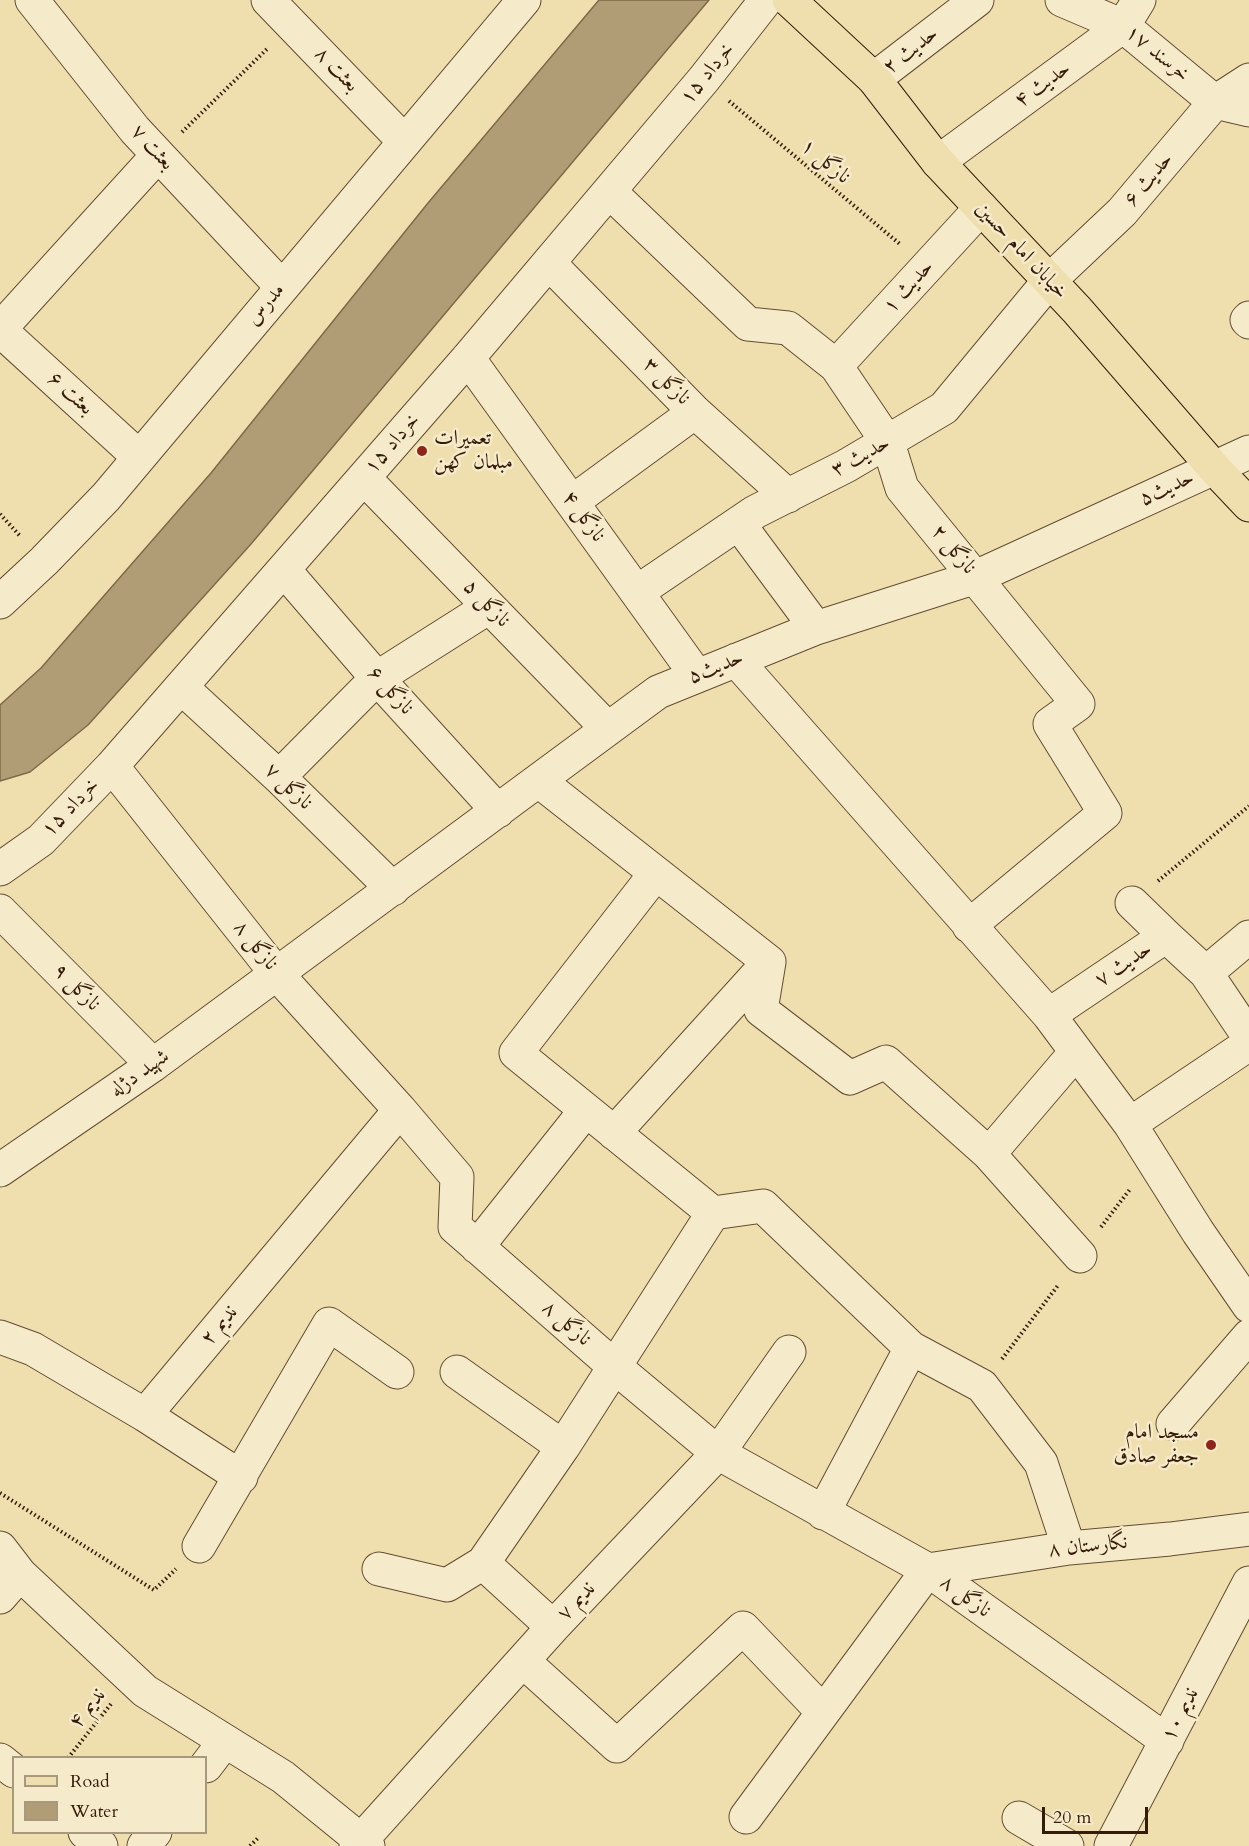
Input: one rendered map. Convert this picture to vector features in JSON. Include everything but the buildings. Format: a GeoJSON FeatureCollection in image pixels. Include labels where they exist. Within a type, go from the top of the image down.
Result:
{"type":"FeatureCollection","features":[{"type":"Feature","properties":{"kind":"main road","name":"خیابان امام حسین"},"geometry":{"type":"LineString","coordinates":[[789,0],[874,80],[938,162],[1049,281],[1249,506]]}},
{"type":"Feature","properties":{"kind":"street","name":"بعثت ۷"},"geometry":{"type":"LineString","coordinates":[[32,0],[135,130],[282,287]]}},
{"type":"Feature","properties":{"kind":"street","name":"بعثت ۸"},"geometry":{"type":"LineString","coordinates":[[268,0],[405,141]]}},
{"type":"Feature","properties":{"kind":"street","name":"مدرس"},"geometry":{"type":"LineString","coordinates":[[0,602],[106,497],[524,0]]}},
{"type":"Feature","properties":{"kind":"street","name":"۱۵ خرداد"},"geometry":{"type":"LineString","coordinates":[[0,869],[41,840],[112,766],[610,192],[704,80],[766,0]]}},
{"type":"Feature","properties":{"kind":"street","name":"حدیث ۲"},"geometry":{"type":"LineString","coordinates":[[874,80],[977,0]]}},
{"type":"Feature","properties":{"kind":"street","name":"خرسند ۱۷"},"geometry":{"type":"LineString","coordinates":[[1062,0],[1131,13],[1215,102],[1249,110]]}},
{"type":"Feature","properties":{"kind":"street","name":"حدیث ۴"},"geometry":{"type":"LineString","coordinates":[[938,162],[1131,13]]}},
{"type":"Feature","properties":{"kind":"street","name":"حدیث ۶"},"geometry":{"type":"LineString","coordinates":[[1049,281],[1122,212],[1215,102],[1249,80]]}},
{"type":"Feature","properties":{"kind":"street"},"geometry":{"type":"LineString","coordinates":[[0,330],[158,155]]}},
{"type":"Feature","properties":{"kind":"street","name":"نازگل ۲"},"geometry":{"type":"LineString","coordinates":[[610,192],[748,324],[788,328],[837,366],[888,443],[902,488],[1078,704],[1050,724],[1105,813],[969,926]]}},
{"type":"Feature","properties":{"kind":"street","name":"حدیث ۱"},"geometry":{"type":"LineString","coordinates":[[837,366],[981,208]]}},
{"type":"Feature","properties":{"kind":"street","name":"نازگل ۳"},"geometry":{"type":"LineString","coordinates":[[549,263],[695,412],[788,495]]}},
{"type":"Feature","properties":{"kind":"street","name":"حدیث ۳"},"geometry":{"type":"LineString","coordinates":[[637,592],[755,512],[888,443],[944,408],[1049,281]]}},
{"type":"Feature","properties":{"kind":"street","name":"بعثت ۶"},"geometry":{"type":"LineString","coordinates":[[0,330],[139,457]]}},
{"type":"Feature","properties":{"kind":"street","name":"نازگل ۴"},"geometry":{"type":"LineString","coordinates":[[468,358],[697,676]]}},
{"type":"Feature","properties":{"kind":"street"},"geometry":{"type":"LineString","coordinates":[[572,502],[695,412]]}},
{"type":"Feature","properties":{"kind":"street","name":"حدیث۵"},"geometry":{"type":"LineString","coordinates":[[276,973],[658,692],[816,628],[975,577],[1249,452]]}},
{"type":"Feature","properties":{"kind":"street","name":"نازگل ۵"},"geometry":{"type":"LineString","coordinates":[[364,478],[608,729]]}},
{"type":"Feature","properties":{"kind":"street"},"geometry":{"type":"LineString","coordinates":[[739,524],[816,628]]}},
{"type":"Feature","properties":{"kind":"street","name":"نازگل ۶"},"geometry":{"type":"LineString","coordinates":[[284,570],[377,678],[498,811]]}},
{"type":"Feature","properties":{"kind":"street"},"geometry":{"type":"LineString","coordinates":[[279,777],[377,678],[489,607]]}},
{"type":"Feature","properties":{"kind":"street"},"geometry":{"type":"LineString","coordinates":[[736,660],[1049,1015],[1130,1124],[1198,1232],[1249,1306]]}},
{"type":"Feature","properties":{"kind":"street","name":"نازگل ۷"},"geometry":{"type":"LineString","coordinates":[[181,687],[279,777],[393,888]]}},
{"type":"Feature","properties":{"kind":"street","name":"نازگل ۸"},"geometry":{"type":"LineString","coordinates":[[112,766],[276,973],[400,1110],[457,1177],[455,1227],[718,1454],[928,1570],[1167,1741]]}},
{"type":"Feature","properties":{"kind":"street"},"geometry":{"type":"LineString","coordinates":[[539,781],[769,962]]}},
{"type":"Feature","properties":{"kind":"street"},"geometry":{"type":"LineString","coordinates":[[656,873],[516,1053],[713,1214]]}},
{"type":"Feature","properties":{"kind":"street"},"geometry":{"type":"LineString","coordinates":[[1132,903],[1166,936]]}},
{"type":"Feature","properties":{"kind":"street","name":"نازگل ۹"},"geometry":{"type":"LineString","coordinates":[[0,911],[153,1065]]}},
{"type":"Feature","properties":{"kind":"street","name":"حدیث ۷"},"geometry":{"type":"LineString","coordinates":[[1049,1015],[1166,936],[1206,973],[1249,1037]]}},
{"type":"Feature","properties":{"kind":"street"},"geometry":{"type":"LineString","coordinates":[[1206,973],[1249,937]]}},
{"type":"Feature","properties":{"kind":"street"},"geometry":{"type":"LineString","coordinates":[[614,1133],[769,962]]}},
{"type":"Feature","properties":{"kind":"street"},"geometry":{"type":"LineString","coordinates":[[769,962],[761,1010],[850,1078],[886,1062],[989,1154],[1080,1256]]}},
{"type":"Feature","properties":{"kind":"street","name":"شهید دژله"},"geometry":{"type":"LineString","coordinates":[[0,1170],[153,1065],[276,973]]}},
{"type":"Feature","properties":{"kind":"street"},"geometry":{"type":"LineString","coordinates":[[1130,1124],[1249,1044]]}},
{"type":"Feature","properties":{"kind":"street"},"geometry":{"type":"LineString","coordinates":[[989,1154],[1076,1052]]}},
{"type":"Feature","properties":{"kind":"street","name":"ندیم ۲"},"geometry":{"type":"LineString","coordinates":[[145,1415],[400,1110]]}},
{"type":"Feature","properties":{"kind":"street"},"geometry":{"type":"LineString","coordinates":[[477,1247],[586,1110]]}},
{"type":"Feature","properties":{"kind":"street"},"geometry":{"type":"LineString","coordinates":[[379,1569],[447,1585],[483,1563],[563,1447],[713,1214],[763,1206],[911,1348],[982,1386],[1041,1463],[1069,1548]]}},
{"type":"Feature","properties":{"kind":"street"},"geometry":{"type":"LineString","coordinates":[[199,1546],[329,1324],[397,1372]]}},
{"type":"Feature","properties":{"kind":"street"},"geometry":{"type":"LineString","coordinates":[[1173,1424],[1249,1336]]}},
{"type":"Feature","properties":{"kind":"street"},"geometry":{"type":"LineString","coordinates":[[0,1337],[33,1349],[145,1415],[241,1477]]}},
{"type":"Feature","properties":{"kind":"street"},"geometry":{"type":"LineString","coordinates":[[823,1513],[911,1348]]}},
{"type":"Feature","properties":{"kind":"street","name":"ندیم ۷"},"geometry":{"type":"LineString","coordinates":[[362,1844],[553,1627],[718,1454],[789,1352]]}},
{"type":"Feature","properties":{"kind":"street"},"geometry":{"type":"LineString","coordinates":[[457,1372],[563,1447]]}},
{"type":"Feature","properties":{"kind":"street","name":"نگارستان ۸"},"geometry":{"type":"LineString","coordinates":[[928,1570],[1069,1548],[1249,1529]]}},
{"type":"Feature","properties":{"kind":"street"},"geometry":{"type":"LineString","coordinates":[[0,1548],[10,1585],[132,1679],[215,1753],[283,1777],[362,1844]]}},
{"type":"Feature","properties":{"kind":"street"},"geometry":{"type":"LineString","coordinates":[[483,1563],[553,1627]]}},
{"type":"Feature","properties":{"kind":"street"},"geometry":{"type":"LineString","coordinates":[[746,1817],[928,1570]]}},
{"type":"Feature","properties":{"kind":"street","name":"ندیم ۱۰"},"geometry":{"type":"LineString","coordinates":[[1111,1846],[1249,1583]]}},
{"type":"Feature","properties":{"kind":"street"},"geometry":{"type":"LineString","coordinates":[[523,1661],[616,1746],[743,1628],[823,1712]]}},
{"type":"Feature","properties":{"kind":"street"},"geometry":{"type":"LineString","coordinates":[[0,1760],[12,1770]]}},
{"type":"Feature","properties":{"kind":"street"},"geometry":{"type":"LineString","coordinates":[[1019,1818],[1067,1846]]}},
{"type":"Feature","properties":{"kind":"street"},"geometry":{"type":"LineString","coordinates":[[86,1834],[101,1846]]}},
{"type":"Feature","properties":{"kind":"street"},"geometry":{"type":"LineString","coordinates":[[144,1846],[154,1834]]}},
{"type":"Feature","properties":{"kind":"path"},"geometry":{"type":"LineString","coordinates":[[158,155],[292,25]]}},
{"type":"Feature","properties":{"kind":"path","name":"نازگل ۱"},"geometry":{"type":"LineString","coordinates":[[704,80],[927,267]]}},
{"type":"Feature","properties":{"kind":"path"},"geometry":{"type":"LineString","coordinates":[[1132,903],[1249,806]]}},
{"type":"Feature","properties":{"kind":"path"},"geometry":{"type":"LineString","coordinates":[[0,1493],[154,1590],[199,1546]]}},
{"type":"Feature","properties":{"kind":"path","name":"ندیم ۴"},"geometry":{"type":"LineString","coordinates":[[70,1756],[132,1679]]}},
{"type":"Feature","properties":{"kind":"path"},"geometry":{"type":"LineString","coordinates":[[250,1846],[259,1837]]}},
{"type":"Feature","properties":{"kind":"water"},"geometry":{"type":"Polygon","coordinates":[[[599,0],[709,0],[251,544],[88,725],[30,772],[0,781],[0,705],[41,668],[211,473],[428,203],[599,0]]]}},
{"type":"Feature","properties":{"kind":"place","name":"تعمیرات مبلمان کهن"},"geometry":{"type":"Point","coordinates":[422,451]}},
{"type":"Feature","properties":{"kind":"place","name":"مسجد امام جعفر صادق"},"geometry":{"type":"Point","coordinates":[1211,1445]}}]}
